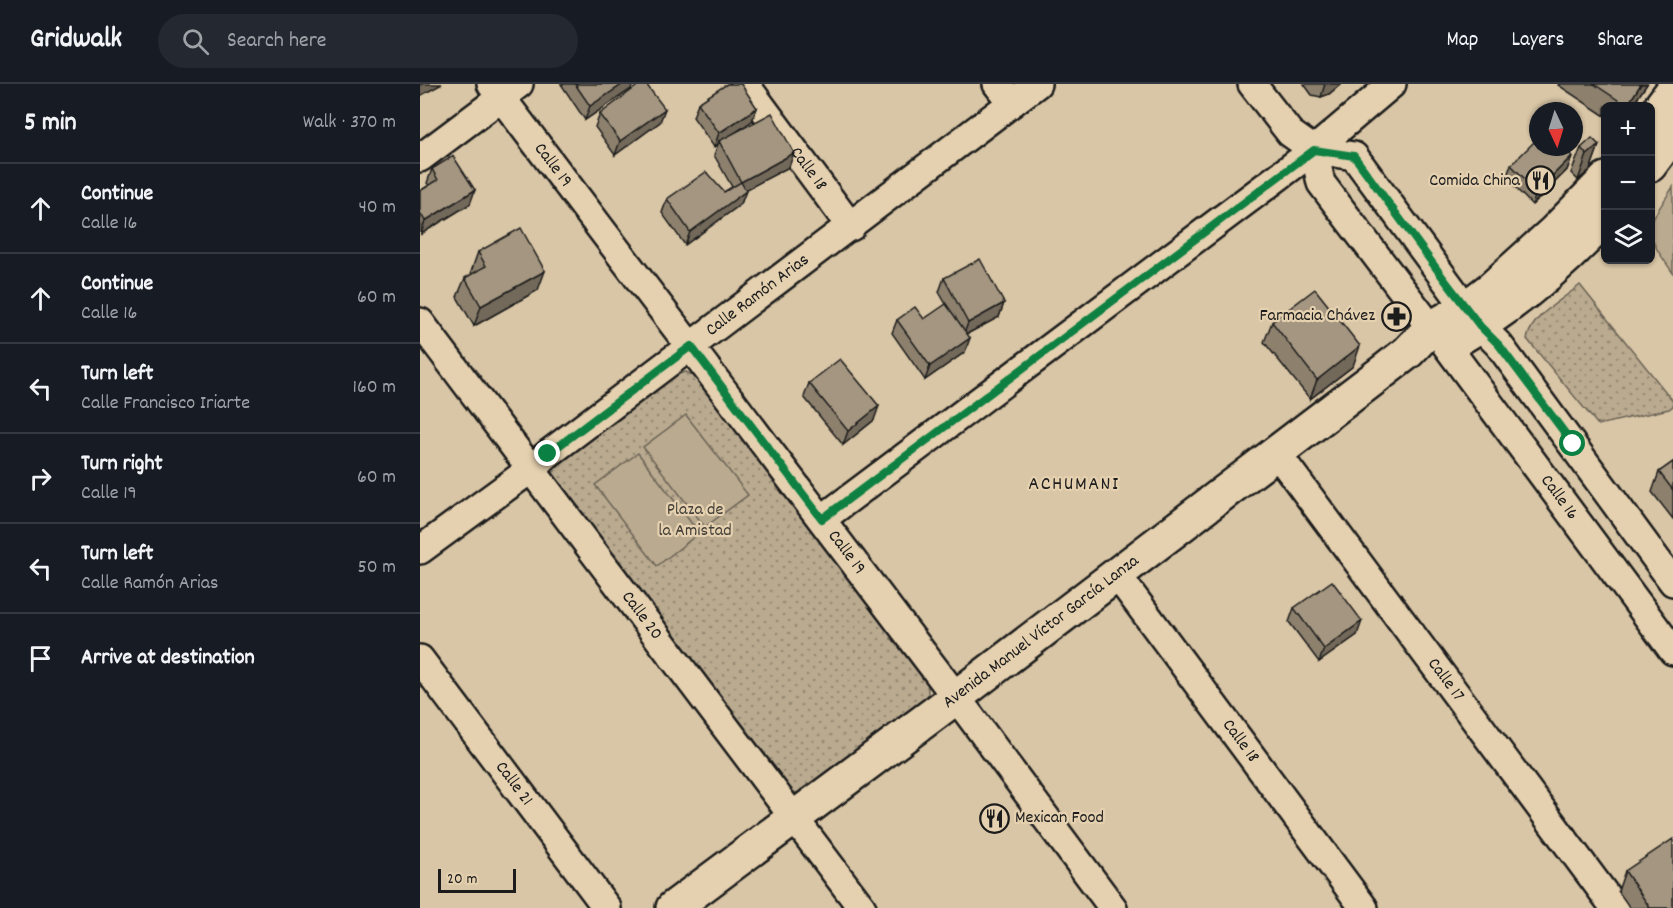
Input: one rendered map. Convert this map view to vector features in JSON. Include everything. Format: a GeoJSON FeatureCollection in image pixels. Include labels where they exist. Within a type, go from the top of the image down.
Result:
{"type":"FeatureCollection","features":[{"type":"Feature","properties":{"kind":"main road"},"geometry":{"type":"LineString","coordinates":[[1655,114],[1673,90]]}},
{"type":"Feature","properties":{"kind":"main road"},"geometry":{"type":"LineString","coordinates":[[1655,158],[1673,134]]}},
{"type":"Feature","properties":{"kind":"main road"},"geometry":{"type":"LineString","coordinates":[[1473,317],[1491,289],[1554,232],[1601,182]]}},
{"type":"Feature","properties":{"kind":"main road"},"geometry":{"type":"LineString","coordinates":[[1473,317],[1573,254],[1601,223]]}},
{"type":"Feature","properties":{"kind":"main road","name":"Avenida Manuel Víctor García Lanza"},"geometry":{"type":"LineString","coordinates":[[673,908],[956,697],[1408,352],[1473,317]]}},
{"type":"Feature","properties":{"kind":"street","name":"Calle 18"},"geometry":{"type":"LineString","coordinates":[[745,84],[850,227]]}},
{"type":"Feature","properties":{"kind":"street","name":"Calle Ramón Arias"},"geometry":{"type":"LineString","coordinates":[[420,550],[531,469],[850,227],[1004,94],[1037,84]]}},
{"type":"Feature","properties":{"kind":"street"},"geometry":{"type":"LineString","coordinates":[[1252,84],[1290,133],[1314,150],[1354,156],[1473,317],[1499,345],[1673,582]]}},
{"type":"Feature","properties":{"kind":"street"},"geometry":{"type":"LineString","coordinates":[[822,519],[1314,150],[1392,84]]}},
{"type":"Feature","properties":{"kind":"street"},"geometry":{"type":"LineString","coordinates":[[420,158],[504,89]]}},
{"type":"Feature","properties":{"kind":"street","name":"Calle 19"},"geometry":{"type":"LineString","coordinates":[[504,89],[691,346],[1113,908]]}},
{"type":"Feature","properties":{"kind":"street","name":"Calle 16"},"geometry":{"type":"LineString","coordinates":[[1314,150],[1321,183],[1673,651]]}},
{"type":"Feature","properties":{"kind":"street","name":"Calle 20"},"geometry":{"type":"LineString","coordinates":[[420,322],[862,908]]}},
{"type":"Feature","properties":{"kind":"street","name":"Calle 17"},"geometry":{"type":"LineString","coordinates":[[1276,452],[1615,908]]}},
{"type":"Feature","properties":{"kind":"street","name":"Calle 18"},"geometry":{"type":"LineString","coordinates":[[1117,575],[1364,908]]}},
{"type":"Feature","properties":{"kind":"street","name":"Calle 21"},"geometry":{"type":"LineString","coordinates":[[420,659],[607,908]]}},
{"type":"Feature","properties":{"kind":"green space"},"geometry":{"type":"Polygon","coordinates":[[[1673,187],[1673,273],[1655,245],[1656,213],[1673,187]]]}},
{"type":"Feature","properties":{"kind":"green space"},"geometry":{"type":"Polygon","coordinates":[[[1580,285],[1673,401],[1673,406],[1669,409],[1598,425],[1527,339],[1530,330],[1541,315],[1580,285]]]}},
{"type":"Feature","properties":{"kind":"green space","name":"Plaza de la Amistad"},"geometry":{"type":"Polygon","coordinates":[[[686,372],[695,376],[928,685],[926,701],[803,792],[791,791],[553,473],[556,466],[678,374],[686,372]]]}},
{"type":"Feature","properties":{"kind":"green space"},"geometry":{"type":"Polygon","coordinates":[[[686,415],[748,495],[705,527],[643,447],[686,415]]]}},
{"type":"Feature","properties":{"kind":"green space"},"geometry":{"type":"Polygon","coordinates":[[[638,453],[699,533],[657,566],[595,485],[638,453]]]}},
{"type":"Feature","properties":{"kind":"building"},"geometry":{"type":"Polygon","coordinates":[[[575,84],[623,84],[590,106],[575,84]]]}},
{"type":"Feature","properties":{"kind":"building"},"geometry":{"type":"Polygon","coordinates":[[[640,84],[646,84],[665,109],[620,141],[600,114],[640,84]]]}},
{"type":"Feature","properties":{"kind":"building"},"geometry":{"type":"Polygon","coordinates":[[[727,84],[741,84],[757,108],[719,133],[698,103],[727,84]]]}},
{"type":"Feature","properties":{"kind":"building"},"geometry":{"type":"Polygon","coordinates":[[[1594,84],[1641,84],[1630,102],[1621,102],[1594,84]]]}},
{"type":"Feature","properties":{"kind":"building"},"geometry":{"type":"Polygon","coordinates":[[[772,113],[794,153],[741,182],[719,141],[772,113]]]}},
{"type":"Feature","properties":{"kind":"building"},"geometry":{"type":"Polygon","coordinates":[[[1592,138],[1599,145],[1587,155],[1583,146],[1592,138]]]}},
{"type":"Feature","properties":{"kind":"building"},"geometry":{"type":"Polygon","coordinates":[[[1529,147],[1529,156],[1572,156],[1537,191],[1511,165],[1529,147]]]}},
{"type":"Feature","properties":{"kind":"building"},"geometry":{"type":"Polygon","coordinates":[[[453,156],[475,190],[425,221],[420,212],[420,191],[438,180],[432,169],[453,156]]]}},
{"type":"Feature","properties":{"kind":"building"},"geometry":{"type":"Polygon","coordinates":[[[706,172],[724,192],[741,182],[746,191],[690,232],[667,199],[706,172]]]}},
{"type":"Feature","properties":{"kind":"building"},"geometry":{"type":"Polygon","coordinates":[[[521,228],[545,271],[481,306],[465,278],[486,266],[478,252],[521,228]]]}},
{"type":"Feature","properties":{"kind":"building"},"geometry":{"type":"Polygon","coordinates":[[[980,259],[1004,303],[968,323],[944,278],[980,259]]]}},
{"type":"Feature","properties":{"kind":"building"},"geometry":{"type":"Polygon","coordinates":[[[1315,289],[1360,346],[1317,380],[1272,322],[1315,289]]]}},
{"type":"Feature","properties":{"kind":"building"},"geometry":{"type":"Polygon","coordinates":[[[946,304],[970,338],[930,366],[897,320],[915,307],[924,319],[946,304]]]}},
{"type":"Feature","properties":{"kind":"building"},"geometry":{"type":"Polygon","coordinates":[[[840,359],[879,406],[848,431],[809,383],[840,359]]]}},
{"type":"Feature","properties":{"kind":"building"},"geometry":{"type":"Polygon","coordinates":[[[1673,462],[1673,490],[1659,472],[1673,462]]]}},
{"type":"Feature","properties":{"kind":"building"},"geometry":{"type":"Polygon","coordinates":[[[1332,581],[1362,621],[1324,649],[1294,608],[1332,581]]]}},
{"type":"Feature","properties":{"kind":"building"},"geometry":{"type":"Polygon","coordinates":[[[1673,839],[1673,908],[1650,908],[1625,871],[1673,839]]]}},
{"type":"Feature","properties":{"kind":"place","name":"Comida China"},"geometry":{"type":"Point","coordinates":[1541,181]}},
{"type":"Feature","properties":{"kind":"place","name":"Farmacia Chávez"},"geometry":{"type":"Point","coordinates":[1396,316]}},
{"type":"Feature","properties":{"kind":"place","name":"Mexican Food"},"geometry":{"type":"Point","coordinates":[994,818]}},
{"type":"Feature","properties":{"kind":"district","name":"ACHUMANI"},"geometry":{"type":"Point","coordinates":[1074,485]}},
{"type":"Feature","properties":{"kind":"route"},"geometry":{"type":"LineString","coordinates":[[548,454],[691,346],[822,519],[1314,150],[1354,156],[1466,308],[1499,345],[1573,444]]}}]}
